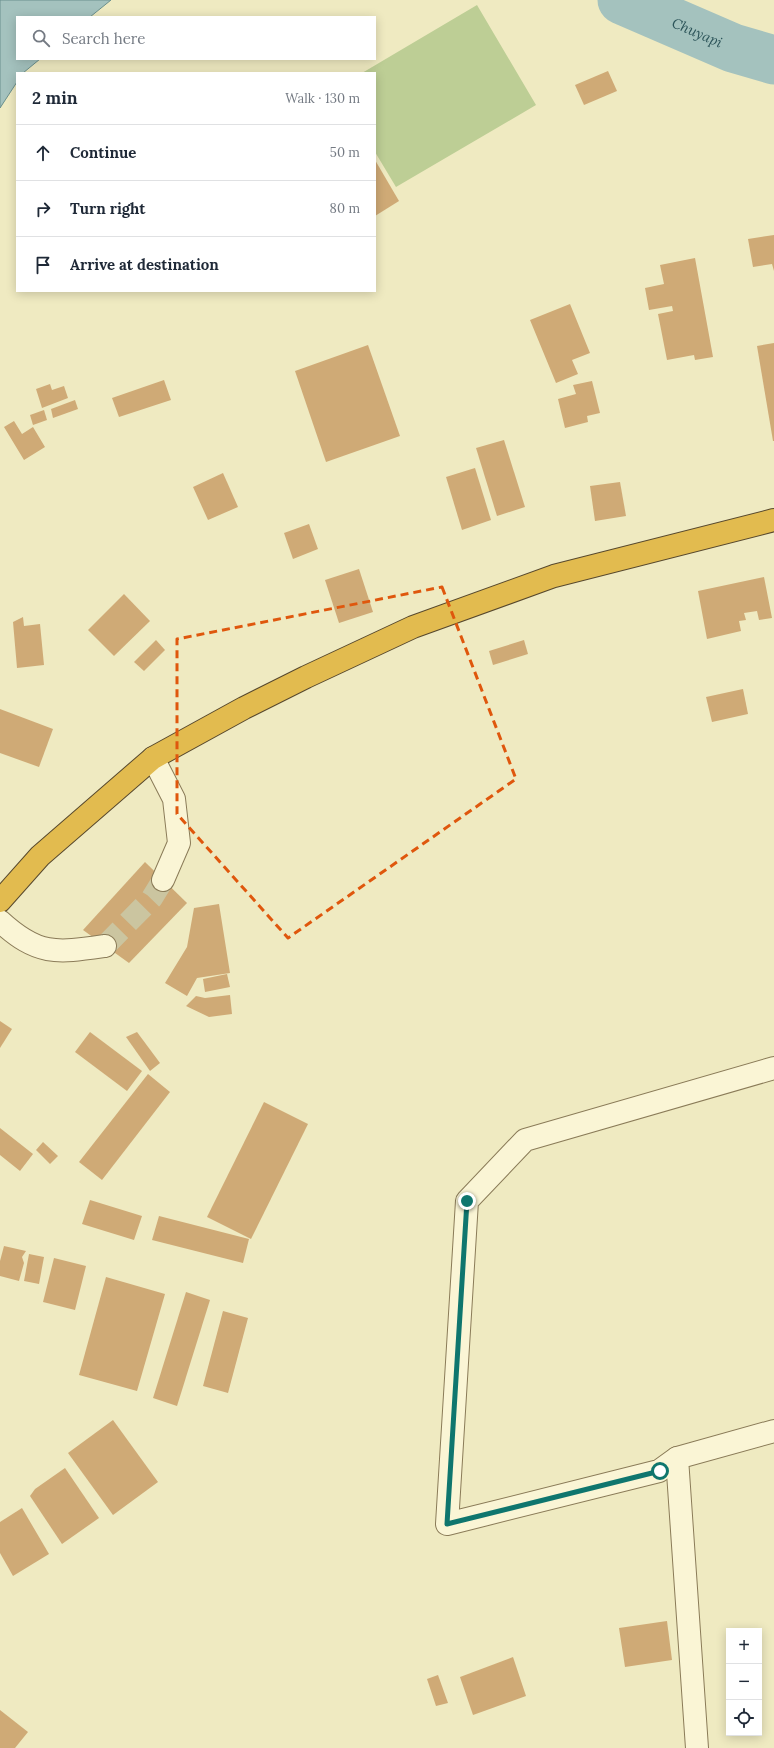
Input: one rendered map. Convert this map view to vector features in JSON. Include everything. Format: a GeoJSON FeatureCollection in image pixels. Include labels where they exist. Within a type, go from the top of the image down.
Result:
{"type":"FeatureCollection","features":[{"type":"Feature","properties":{"kind":"highway"},"geometry":{"type":"LineString","coordinates":[[0,901],[40,856],[153,758],[244,708],[413,628],[554,576],[774,520]]}},
{"type":"Feature","properties":{"kind":"street"},"geometry":{"type":"LineString","coordinates":[[153,758],[174,799],[179,843],[163,880]]}},
{"type":"Feature","properties":{"kind":"street"},"geometry":{"type":"LineString","coordinates":[[0,920],[14,933],[36,947],[66,952],[105,946]]}},
{"type":"Feature","properties":{"kind":"street"},"geometry":{"type":"LineString","coordinates":[[774,1068],[525,1140],[467,1201],[447,1524],[660,1471],[677,1458],[774,1431]]}},
{"type":"Feature","properties":{"kind":"street"},"geometry":{"type":"LineString","coordinates":[[677,1458],[697,1748]]}},
{"type":"Feature","properties":{"kind":"highlighted area"},"geometry":{"type":"Polygon","coordinates":[[[442,587],[516,779],[288,938],[177,814],[177,639],[442,587]]]}},
{"type":"Feature","properties":{"kind":"green space"},"geometry":{"type":"Polygon","coordinates":[[[477,5],[536,105],[396,187],[376,154],[376,72],[364,72],[477,5]]]}},
{"type":"Feature","properties":{"kind":"water"},"geometry":{"type":"Polygon","coordinates":[[[0,0],[111,0],[91,16],[16,16],[16,60],[39,60],[24,72],[16,72],[16,84],[0,108],[0,0]]]}},
{"type":"Feature","properties":{"kind":"building"},"geometry":{"type":"Polygon","coordinates":[[[608,71],[617,91],[584,105],[575,85],[608,71]]]}},
{"type":"Feature","properties":{"kind":"building"},"geometry":{"type":"Polygon","coordinates":[[[376,162],[399,201],[376,215],[376,162]]]}},
{"type":"Feature","properties":{"kind":"building"},"geometry":{"type":"Polygon","coordinates":[[[774,235],[774,271],[772,264],[753,267],[748,239],[774,235]]]}},
{"type":"Feature","properties":{"kind":"building"},"geometry":{"type":"Polygon","coordinates":[[[695,258],[713,357],[695,360],[694,355],[667,360],[658,314],[673,311],[672,306],[649,310],[645,288],[664,284],[660,265],[695,258]]]}},
{"type":"Feature","properties":{"kind":"building"},"geometry":{"type":"Polygon","coordinates":[[[570,304],[590,353],[572,360],[578,374],[556,383],[530,320],[570,304]]]}},
{"type":"Feature","properties":{"kind":"building"},"geometry":{"type":"Polygon","coordinates":[[[774,343],[774,441],[773,441],[757,346],[774,343]]]}},
{"type":"Feature","properties":{"kind":"building"},"geometry":{"type":"Polygon","coordinates":[[[368,345],[400,436],[326,462],[295,371],[368,345]]]}},
{"type":"Feature","properties":{"kind":"building"},"geometry":{"type":"Polygon","coordinates":[[[164,380],[171,400],[119,417],[112,398],[164,380]]]}},
{"type":"Feature","properties":{"kind":"building"},"geometry":{"type":"Polygon","coordinates":[[[592,381],[600,413],[587,416],[588,422],[565,428],[558,399],[576,394],[573,385],[592,381]]]}},
{"type":"Feature","properties":{"kind":"building"},"geometry":{"type":"Polygon","coordinates":[[[50,384],[52,390],[64,386],[68,398],[42,408],[36,389],[50,384]]]}},
{"type":"Feature","properties":{"kind":"building"},"geometry":{"type":"Polygon","coordinates":[[[75,400],[78,409],[53,418],[51,409],[75,400]]]}},
{"type":"Feature","properties":{"kind":"building"},"geometry":{"type":"Polygon","coordinates":[[[44,410],[47,420],[33,425],[30,415],[44,410]]]}},
{"type":"Feature","properties":{"kind":"building"},"geometry":{"type":"Polygon","coordinates":[[[14,421],[22,434],[33,427],[45,447],[24,460],[4,427],[14,421]]]}},
{"type":"Feature","properties":{"kind":"building"},"geometry":{"type":"Polygon","coordinates":[[[504,440],[525,507],[497,516],[476,448],[504,440]]]}},
{"type":"Feature","properties":{"kind":"building"},"geometry":{"type":"Polygon","coordinates":[[[475,468],[491,520],[462,530],[446,477],[475,468]]]}},
{"type":"Feature","properties":{"kind":"building"},"geometry":{"type":"Polygon","coordinates":[[[223,473],[238,507],[208,520],[193,487],[223,473]]]}},
{"type":"Feature","properties":{"kind":"building"},"geometry":{"type":"Polygon","coordinates":[[[620,482],[626,516],[595,521],[590,486],[620,482]]]}},
{"type":"Feature","properties":{"kind":"building"},"geometry":{"type":"Polygon","coordinates":[[[309,524],[318,549],[293,559],[284,533],[309,524]]]}},
{"type":"Feature","properties":{"kind":"building"},"geometry":{"type":"Polygon","coordinates":[[[359,569],[373,612],[339,623],[325,580],[359,569]]]}},
{"type":"Feature","properties":{"kind":"building"},"geometry":{"type":"Polygon","coordinates":[[[764,577],[772,618],[759,620],[757,611],[744,613],[746,620],[739,621],[741,631],[707,639],[698,591],[764,577]]]}},
{"type":"Feature","properties":{"kind":"building"},"geometry":{"type":"Polygon","coordinates":[[[124,594],[150,621],[114,656],[88,630],[124,594]]]}},
{"type":"Feature","properties":{"kind":"building"},"geometry":{"type":"Polygon","coordinates":[[[23,617],[24,626],[40,624],[44,665],[17,668],[13,622],[23,617]]]}},
{"type":"Feature","properties":{"kind":"building"},"geometry":{"type":"Polygon","coordinates":[[[156,640],[165,650],[144,671],[134,662],[156,640]]]}},
{"type":"Feature","properties":{"kind":"building"},"geometry":{"type":"Polygon","coordinates":[[[524,640],[528,654],[493,665],[489,651],[524,640]]]}},
{"type":"Feature","properties":{"kind":"building"},"geometry":{"type":"Polygon","coordinates":[[[743,689],[748,714],[712,722],[706,697],[743,689]]]}},
{"type":"Feature","properties":{"kind":"building"},"geometry":{"type":"Polygon","coordinates":[[[0,709],[53,729],[39,767],[0,753],[0,709]]]}},
{"type":"Feature","properties":{"kind":"building"},"geometry":{"type":"Polygon","coordinates":[[[145,862],[187,903],[129,963],[83,930],[145,862]]]}},
{"type":"Feature","properties":{"kind":"building"},"geometry":{"type":"Polygon","coordinates":[[[219,904],[230,973],[197,978],[187,996],[165,983],[187,947],[194,908],[219,904]]]}},
{"type":"Feature","properties":{"kind":"building"},"geometry":{"type":"Polygon","coordinates":[[[227,974],[230,987],[205,992],[203,979],[227,974]]]}},
{"type":"Feature","properties":{"kind":"building"},"geometry":{"type":"Polygon","coordinates":[[[230,995],[232,1014],[209,1017],[186,1006],[196,996],[205,998],[230,995]]]}},
{"type":"Feature","properties":{"kind":"building"},"geometry":{"type":"Polygon","coordinates":[[[0,1021],[12,1029],[0,1048],[0,1021]]]}},
{"type":"Feature","properties":{"kind":"building"},"geometry":{"type":"Polygon","coordinates":[[[90,1032],[142,1071],[127,1091],[75,1052],[90,1032]]]}},
{"type":"Feature","properties":{"kind":"building"},"geometry":{"type":"Polygon","coordinates":[[[137,1032],[160,1063],[150,1071],[126,1037],[137,1032]]]}},
{"type":"Feature","properties":{"kind":"building"},"geometry":{"type":"Polygon","coordinates":[[[148,1074],[170,1092],[102,1180],[79,1162],[148,1074]]]}},
{"type":"Feature","properties":{"kind":"building"},"geometry":{"type":"Polygon","coordinates":[[[264,1102],[308,1124],[251,1239],[207,1217],[264,1102]]]}},
{"type":"Feature","properties":{"kind":"building"},"geometry":{"type":"Polygon","coordinates":[[[0,1128],[33,1154],[20,1171],[0,1155],[0,1128]]]}},
{"type":"Feature","properties":{"kind":"building"},"geometry":{"type":"Polygon","coordinates":[[[43,1142],[58,1156],[50,1164],[36,1150],[43,1142]]]}},
{"type":"Feature","properties":{"kind":"building"},"geometry":{"type":"Polygon","coordinates":[[[90,1200],[142,1216],[134,1240],[82,1224],[90,1200]]]}},
{"type":"Feature","properties":{"kind":"building"},"geometry":{"type":"Polygon","coordinates":[[[159,1216],[249,1239],[243,1263],[152,1240],[159,1216]]]}},
{"type":"Feature","properties":{"kind":"building"},"geometry":{"type":"Polygon","coordinates":[[[4,1246],[26,1251],[22,1257],[24,1263],[19,1281],[0,1276],[0,1261],[4,1246]]]}},
{"type":"Feature","properties":{"kind":"building"},"geometry":{"type":"Polygon","coordinates":[[[29,1254],[44,1257],[39,1284],[24,1281],[29,1254]]]}},
{"type":"Feature","properties":{"kind":"building"},"geometry":{"type":"Polygon","coordinates":[[[54,1258],[86,1266],[75,1310],[43,1302],[54,1258]]]}},
{"type":"Feature","properties":{"kind":"building"},"geometry":{"type":"Polygon","coordinates":[[[106,1277],[165,1294],[137,1391],[79,1375],[106,1277]]]}},
{"type":"Feature","properties":{"kind":"building"},"geometry":{"type":"Polygon","coordinates":[[[186,1292],[210,1300],[177,1406],[153,1398],[186,1292]]]}},
{"type":"Feature","properties":{"kind":"building"},"geometry":{"type":"Polygon","coordinates":[[[223,1311],[248,1318],[228,1393],[203,1386],[223,1311]]]}},
{"type":"Feature","properties":{"kind":"building"},"geometry":{"type":"Polygon","coordinates":[[[113,1420],[158,1482],[113,1515],[68,1453],[113,1420]]]}},
{"type":"Feature","properties":{"kind":"building"},"geometry":{"type":"Polygon","coordinates":[[[65,1468],[99,1518],[62,1544],[30,1496],[35,1489],[65,1468]]]}},
{"type":"Feature","properties":{"kind":"building"},"geometry":{"type":"Polygon","coordinates":[[[22,1508],[49,1554],[13,1576],[0,1553],[0,1522],[22,1508]]]}},
{"type":"Feature","properties":{"kind":"building"},"geometry":{"type":"Polygon","coordinates":[[[667,1621],[672,1660],[625,1667],[619,1628],[667,1621]]]}},
{"type":"Feature","properties":{"kind":"building"},"geometry":{"type":"Polygon","coordinates":[[[513,1657],[526,1696],[473,1715],[460,1677],[513,1657]]]}},
{"type":"Feature","properties":{"kind":"building"},"geometry":{"type":"Polygon","coordinates":[[[438,1675],[448,1703],[436,1706],[427,1679],[438,1675]]]}},
{"type":"Feature","properties":{"kind":"building"},"geometry":{"type":"Polygon","coordinates":[[[0,1710],[28,1732],[15,1748],[0,1748],[0,1710]]]}},
{"type":"Feature","properties":{"kind":"waterway","name":"Chuyapi"},"geometry":{"type":"LineString","coordinates":[[622,0],[733,48],[774,60]]}},
{"type":"Feature","properties":{"kind":"tunnel"},"geometry":{"type":"LineString","coordinates":[[105,946],[152,898],[163,880]]}},
{"type":"Feature","properties":{"kind":"route"},"geometry":{"type":"LineString","coordinates":[[467,1201],[447,1524],[660,1471]]}}]}
